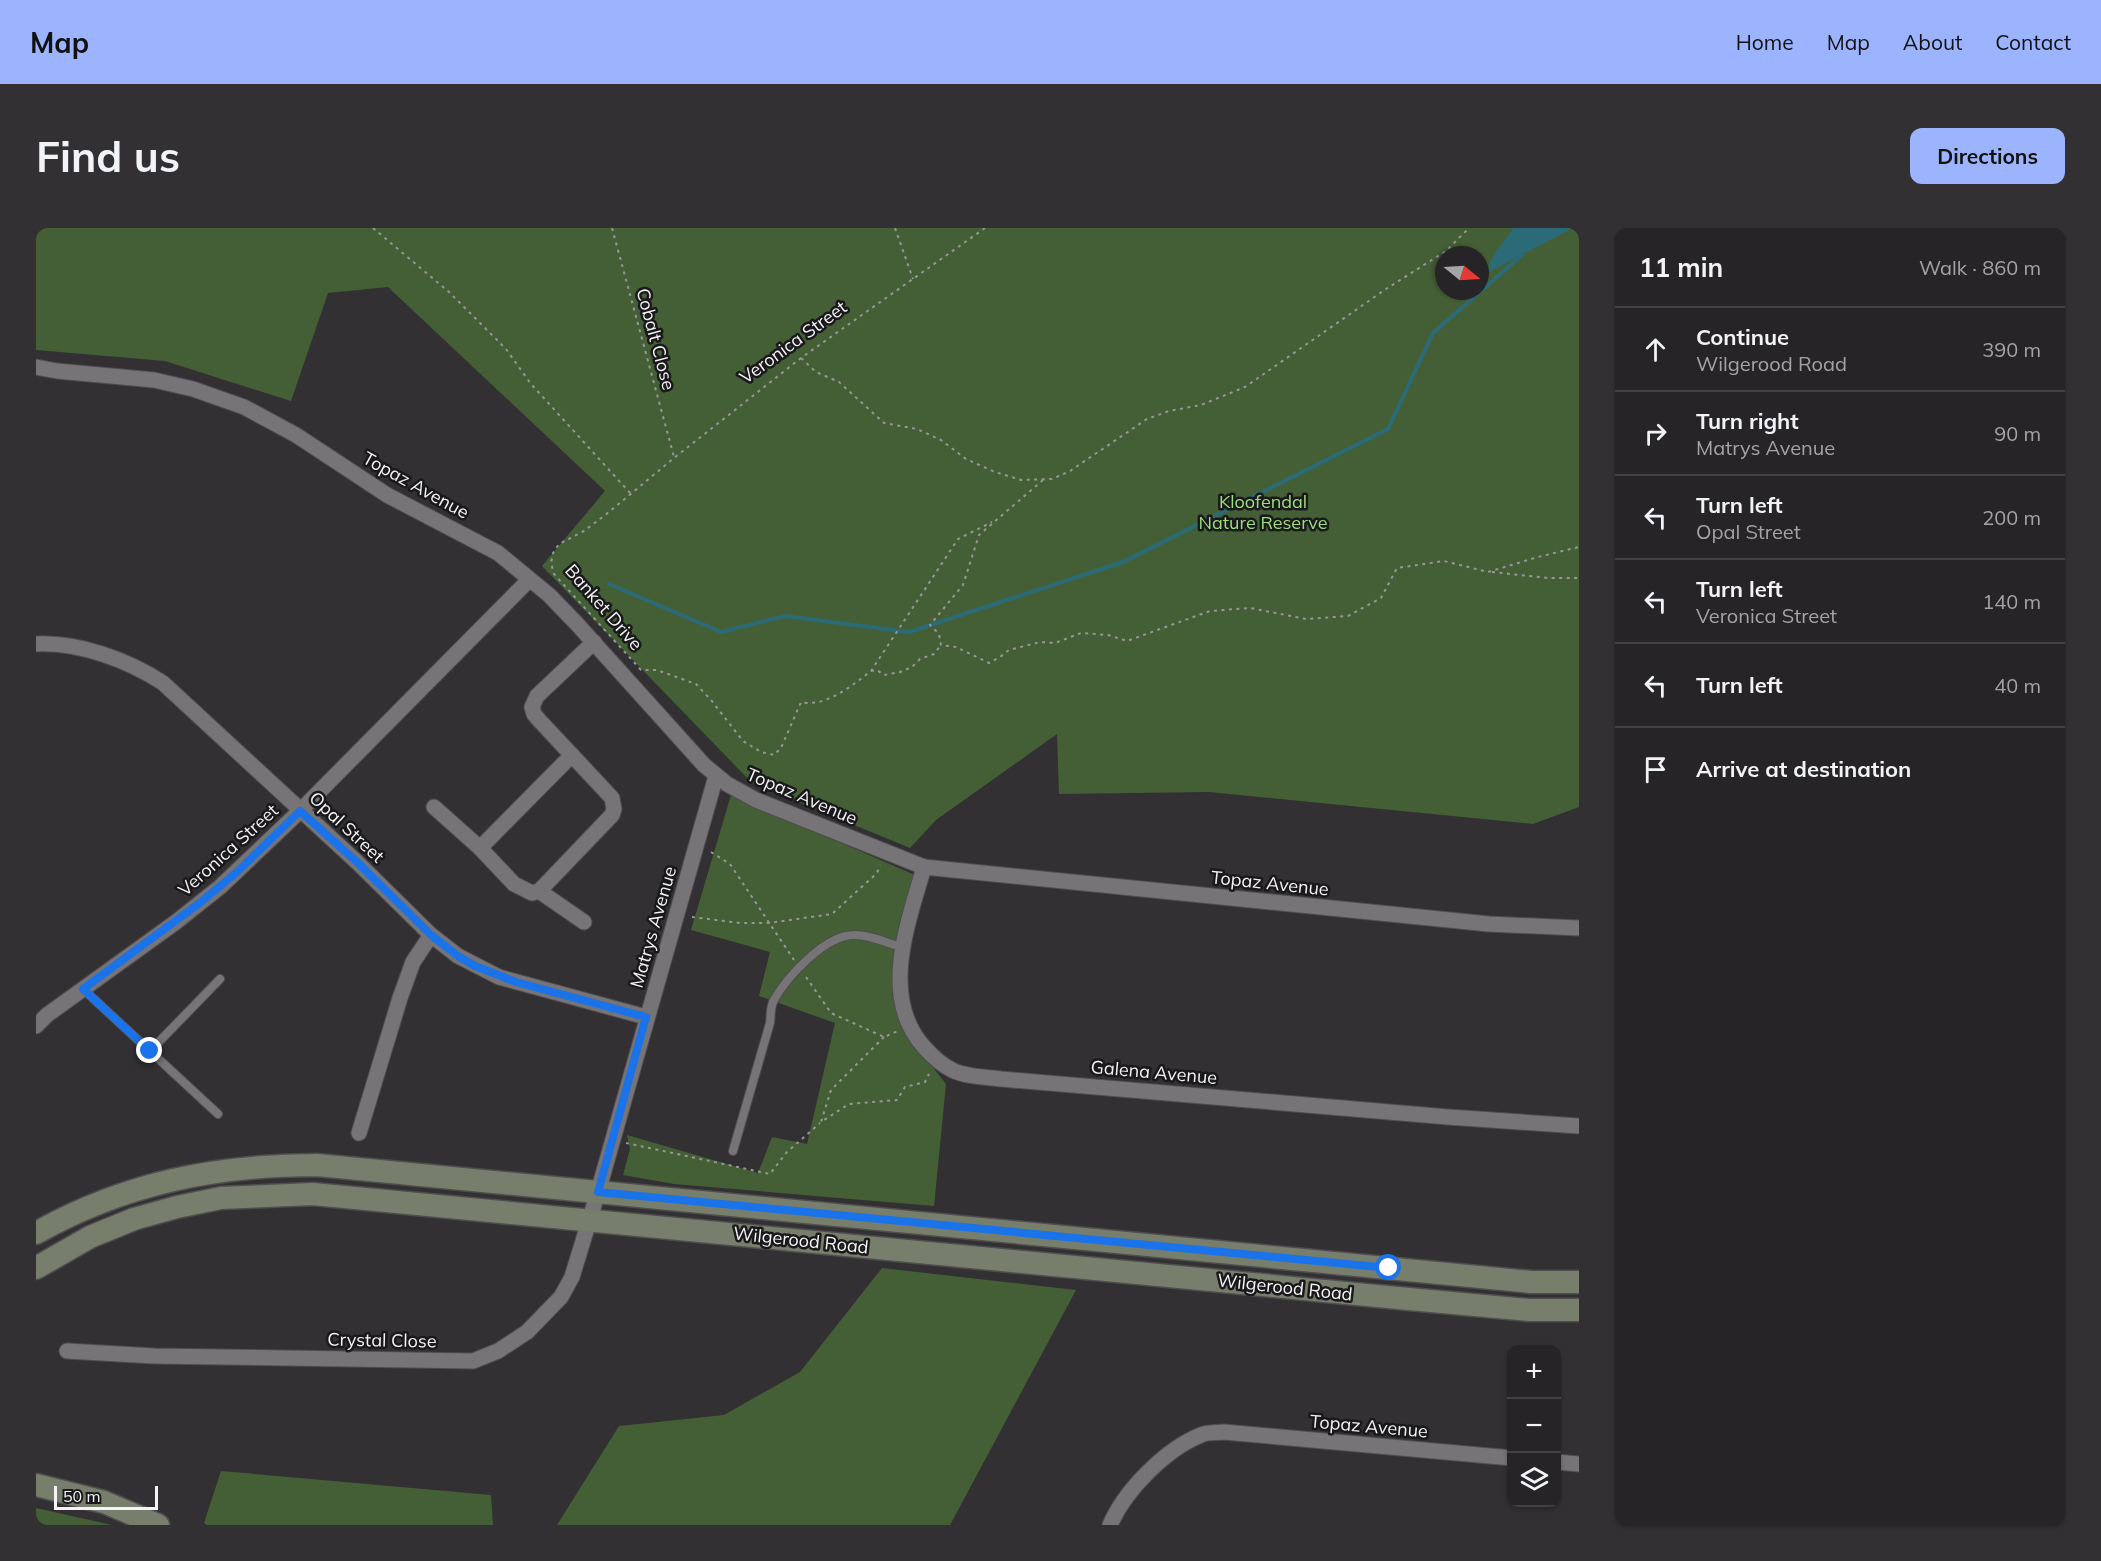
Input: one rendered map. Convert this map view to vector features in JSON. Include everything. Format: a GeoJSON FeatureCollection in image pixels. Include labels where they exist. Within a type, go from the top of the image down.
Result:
{"type":"FeatureCollection","features":[{"type":"Feature","properties":{"kind":"street","name":"Topaz Avenue"},"geometry":{"type":"LineString","coordinates":[[36,368],[154,380],[193,389],[244,407],[296,435],[387,495],[498,553],[549,595],[716,776],[727,784],[756,800],[924,867],[1489,924],[1579,928]]}},
{"type":"Feature","properties":{"kind":"street","name":"Veronica Street"},"geometry":{"type":"LineString","coordinates":[[36,1026],[47,1015],[214,892],[300,811],[529,580]]}},
{"type":"Feature","properties":{"kind":"street"},"geometry":{"type":"LineString","coordinates":[[434,807],[480,848],[514,884],[532,893],[539,891],[612,815],[615,809],[612,798],[534,714],[533,703],[537,696],[594,642]]}},
{"type":"Feature","properties":{"kind":"street","name":"Opal Street"},"geometry":{"type":"LineString","coordinates":[[36,644],[68,646],[96,653],[145,671],[164,683],[358,863],[431,935],[458,956],[499,977],[646,1017]]}},
{"type":"Feature","properties":{"kind":"street"},"geometry":{"type":"LineString","coordinates":[[480,848],[572,754]]}},
{"type":"Feature","properties":{"kind":"street","name":"Matrys Avenue"},"geometry":{"type":"LineString","coordinates":[[598,1192],[716,776]]}},
{"type":"Feature","properties":{"kind":"street","name":"Galena Avenue"},"geometry":{"type":"LineString","coordinates":[[924,867],[905,932],[900,974],[901,1004],[909,1027],[936,1060],[953,1071],[1001,1079],[1579,1126]]}},
{"type":"Feature","properties":{"kind":"street"},"geometry":{"type":"LineString","coordinates":[[539,891],[584,922]]}},
{"type":"Feature","properties":{"kind":"street"},"geometry":{"type":"LineString","coordinates":[[359,1133],[413,962],[431,935]]}},
{"type":"Feature","properties":{"kind":"street","name":"Wilgerood Road"},"geometry":{"type":"LineString","coordinates":[[36,1233],[63,1217],[115,1196],[156,1183],[243,1168],[317,1165],[1531,1282],[1579,1282]]}},
{"type":"Feature","properties":{"kind":"street","name":"Crystal Close"},"geometry":{"type":"LineString","coordinates":[[67,1351],[154,1356],[473,1361],[513,1343],[561,1297],[572,1277],[598,1192]]}},
{"type":"Feature","properties":{"kind":"street","name":"Wilgerood Road"},"geometry":{"type":"LineString","coordinates":[[37,1268],[90,1237],[134,1219],[177,1207],[221,1198],[313,1194],[1386,1297],[1529,1310],[1579,1310]]}},
{"type":"Feature","properties":{"kind":"street","name":"Topaz Avenue"},"geometry":{"type":"LineString","coordinates":[[1110,1525],[1127,1498],[1149,1472],[1176,1448],[1202,1434],[1224,1432],[1507,1458]]}},
{"type":"Feature","properties":{"kind":"street"},"geometry":{"type":"LineString","coordinates":[[1561,1462],[1579,1464]]}},
{"type":"Feature","properties":{"kind":"street"},"geometry":{"type":"LineString","coordinates":[[36,1485],[104,1502],[158,1525]]}},
{"type":"Feature","properties":{"kind":"lane"},"geometry":{"type":"LineString","coordinates":[[734,1151],[770,1023],[772,1002],[799,968],[819,949],[835,940],[852,935],[903,948]]}},
{"type":"Feature","properties":{"kind":"lane"},"geometry":{"type":"LineString","coordinates":[[150,1051],[220,979]]}},
{"type":"Feature","properties":{"kind":"lane"},"geometry":{"type":"LineString","coordinates":[[83,989],[218,1114]]}},
{"type":"Feature","properties":{"kind":"path"},"geometry":{"type":"LineString","coordinates":[[373,228],[448,292],[506,350],[531,384],[631,494]]}},
{"type":"Feature","properties":{"kind":"path","name":"Cobalt Close"},"geometry":{"type":"LineString","coordinates":[[612,228],[674,458]]}},
{"type":"Feature","properties":{"kind":"path"},"geometry":{"type":"LineString","coordinates":[[895,228],[913,280]]}},
{"type":"Feature","properties":{"kind":"path","name":"Veronica Street"},"geometry":{"type":"LineString","coordinates":[[631,494],[801,358],[985,228]]}},
{"type":"Feature","properties":{"kind":"path"},"geometry":{"type":"LineString","coordinates":[[801,358],[816,372],[838,382],[884,423],[917,429],[941,440],[966,459],[994,472],[1021,480],[1043,480],[1070,471],[1147,419],[1169,411],[1201,405],[1245,387],[1446,251],[1469,228]]}},
{"type":"Feature","properties":{"kind":"path"},"geometry":{"type":"LineString","coordinates":[[871,671],[878,670],[884,675],[900,672],[912,667],[920,659],[934,654],[941,645],[939,634],[930,625],[963,585],[979,535],[1043,480]]}},
{"type":"Feature","properties":{"kind":"path","name":"Banket Drive"},"geometry":{"type":"LineString","coordinates":[[631,494],[584,531],[559,544],[551,563],[554,574],[641,670],[657,670],[696,684],[743,741],[761,752],[774,755],[781,748],[801,702],[809,704],[827,698],[854,684],[871,671],[958,539],[992,522]]}},
{"type":"Feature","properties":{"kind":"path"},"geometry":{"type":"LineString","coordinates":[[1488,572],[1579,547]]}},
{"type":"Feature","properties":{"kind":"path"},"geometry":{"type":"LineString","coordinates":[[941,645],[956,646],[989,663],[1009,650],[1040,642],[1055,643],[1081,633],[1108,635],[1127,641],[1210,611],[1250,608],[1305,619],[1348,616],[1381,598],[1397,568],[1444,561],[1488,572],[1548,578],[1579,578]]}},
{"type":"Feature","properties":{"kind":"path"},"geometry":{"type":"LineString","coordinates":[[696,844],[730,864],[831,1014],[884,1036]]}},
{"type":"Feature","properties":{"kind":"path"},"geometry":{"type":"LineString","coordinates":[[677,915],[740,923],[769,923],[832,914],[877,873],[884,852]]}},
{"type":"Feature","properties":{"kind":"path"},"geometry":{"type":"LineString","coordinates":[[909,1027],[884,1036],[831,1090],[821,1122],[849,1104],[897,1100],[905,1087],[925,1082],[936,1060]]}},
{"type":"Feature","properties":{"kind":"green space","name":"Kloofendal Nature Reserve"},"geometry":{"type":"Polygon","coordinates":[[[36,228],[1579,228],[1579,807],[1533,824],[1209,792],[1059,794],[1057,734],[936,820],[910,848],[752,783],[542,566],[605,491],[388,287],[328,293],[291,401],[165,361],[36,350],[36,228]]]}},
{"type":"Feature","properties":{"kind":"green space"},"geometry":{"type":"Polygon","coordinates":[[[731,795],[915,875],[901,917],[892,994],[903,1030],[946,1084],[934,1206],[674,1184],[623,1175],[630,1149],[627,1135],[758,1173],[772,1137],[807,1144],[835,1023],[759,996],[770,952],[691,930],[731,795]]]}},
{"type":"Feature","properties":{"kind":"green space"},"geometry":{"type":"Polygon","coordinates":[[[882,1268],[1076,1290],[950,1525],[557,1525],[619,1426],[724,1415],[800,1372],[882,1268]]]}},
{"type":"Feature","properties":{"kind":"green space"},"geometry":{"type":"Polygon","coordinates":[[[221,1471],[491,1495],[493,1525],[207,1525],[204,1523],[221,1471]]]}},
{"type":"Feature","properties":{"kind":"green space"},"geometry":{"type":"Polygon","coordinates":[[[36,1508],[112,1525],[36,1525],[36,1508]]]}},
{"type":"Feature","properties":{"kind":"water"},"geometry":{"type":"Polygon","coordinates":[[[1513,228],[1573,228],[1489,272],[1494,256],[1513,228]]]}},
{"type":"Feature","properties":{"kind":"waterway"},"geometry":{"type":"LineString","coordinates":[[609,584],[721,632],[785,616],[909,632],[1123,562],[1388,429],[1433,333],[1522,255]]}},
{"type":"Feature","properties":{"kind":"route"},"geometry":{"type":"LineString","coordinates":[[150,1051],[83,989],[220,887],[300,811],[358,863],[431,935],[458,956],[499,977],[646,1017],[598,1192],[1389,1268]]}}]}
